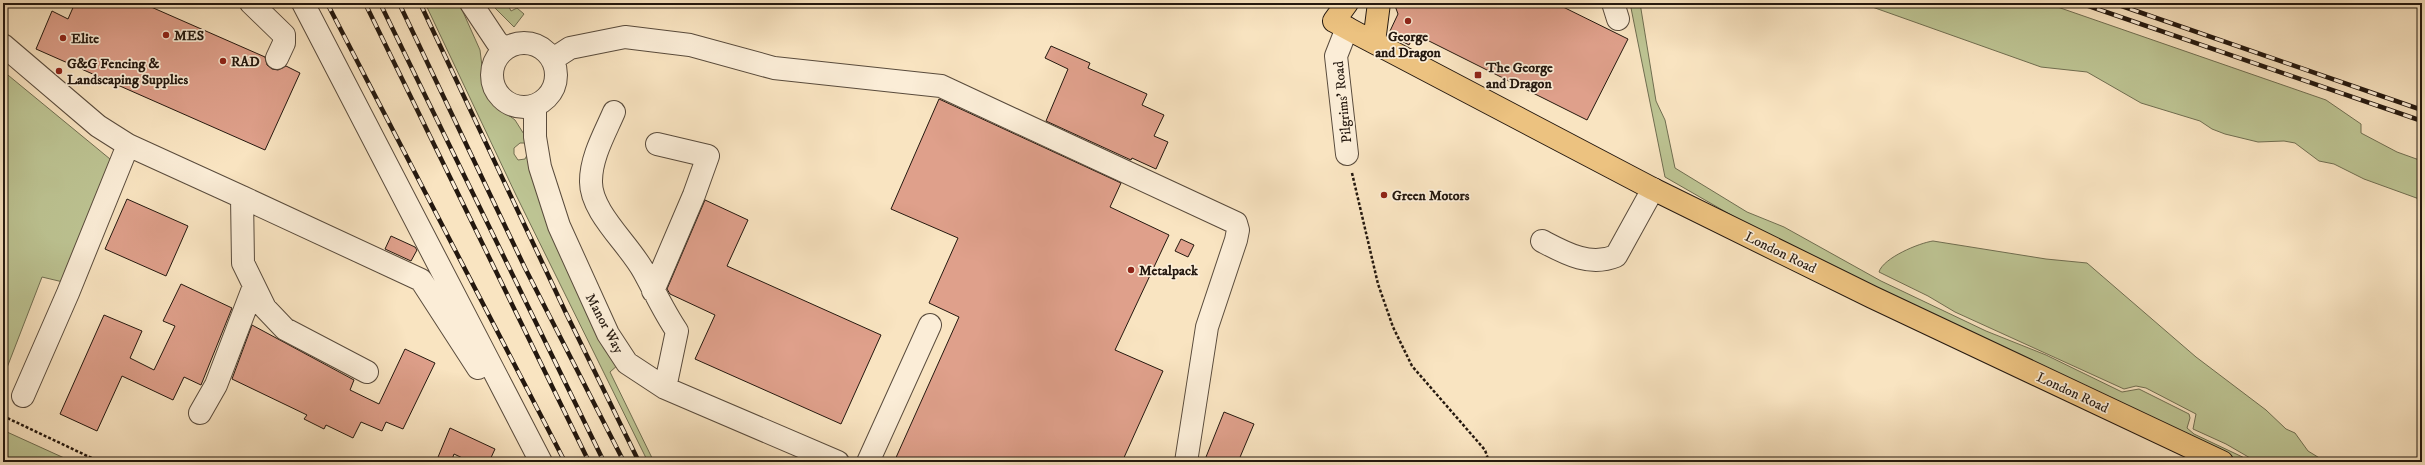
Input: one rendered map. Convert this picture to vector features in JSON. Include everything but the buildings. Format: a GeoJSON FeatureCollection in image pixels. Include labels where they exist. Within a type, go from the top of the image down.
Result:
{"type":"FeatureCollection","features":[{"type":"Feature","properties":{"kind":"main road"},"geometry":{"type":"LineString","coordinates":[[1347,3],[1353,32]]}},
{"type":"Feature","properties":{"kind":"main road"},"geometry":{"type":"LineString","coordinates":[[1353,32],[1369,16],[1372,3]]}},
{"type":"Feature","properties":{"kind":"main road"},"geometry":{"type":"LineString","coordinates":[[1353,32],[1379,3]]}},
{"type":"Feature","properties":{"kind":"main road","name":"London Road"},"geometry":{"type":"LineString","coordinates":[[1353,32],[1653,189],[1872,297],[2222,462]]}},
{"type":"Feature","properties":{"kind":"street"},"geometry":{"type":"LineString","coordinates":[[303,3],[541,462]]}},
{"type":"Feature","properties":{"kind":"street"},"geometry":{"type":"LineString","coordinates":[[471,3],[497,42],[505,48]]}},
{"type":"Feature","properties":{"kind":"street"},"geometry":{"type":"LineString","coordinates":[[259,5],[284,35],[284,43],[277,58]]}},
{"type":"Feature","properties":{"kind":"street","name":"Pilgrims' Road"},"geometry":{"type":"LineString","coordinates":[[1347,154],[1336,56],[1353,32]]}},
{"type":"Feature","properties":{"kind":"street"},"geometry":{"type":"LineString","coordinates":[[553,59],[570,48],[625,37],[690,45],[774,68],[941,86],[1181,196],[1238,225],[1236,240],[1206,333],[1186,462]]}},
{"type":"Feature","properties":{"kind":"street"},"geometry":{"type":"LineString","coordinates":[[526,42],[541,48],[553,59],[556,70],[556,81],[552,92],[545,100],[535,106],[514,106],[498,94],[491,75],[497,56],[505,48],[526,42]]}},
{"type":"Feature","properties":{"kind":"street"},"geometry":{"type":"LineString","coordinates":[[3,45],[98,126],[128,145],[421,280],[505,412]]}},
{"type":"Feature","properties":{"kind":"street","name":"Manor Way"},"geometry":{"type":"LineString","coordinates":[[535,106],[535,137],[540,167],[559,226],[608,334],[627,363],[665,388],[838,462]]}},
{"type":"Feature","properties":{"kind":"street"},"geometry":{"type":"LineString","coordinates":[[614,112],[594,162],[591,182],[596,200],[604,217],[627,245],[677,331],[665,388]]}},
{"type":"Feature","properties":{"kind":"street"},"geometry":{"type":"LineString","coordinates":[[653,291],[694,195],[708,156],[657,144]]}},
{"type":"Feature","properties":{"kind":"street"},"geometry":{"type":"LineString","coordinates":[[23,396],[68,293],[128,145]]}},
{"type":"Feature","properties":{"kind":"street"},"geometry":{"type":"LineString","coordinates":[[1542,241],[1580,258],[1602,260],[1616,256],[1653,189]]}},
{"type":"Feature","properties":{"kind":"street"},"geometry":{"type":"LineString","coordinates":[[242,197],[243,263],[265,308],[286,330],[367,372]]}},
{"type":"Feature","properties":{"kind":"street"},"geometry":{"type":"LineString","coordinates":[[200,413],[216,385],[254,286]]}},
{"type":"Feature","properties":{"kind":"street"},"geometry":{"type":"LineString","coordinates":[[868,462],[930,325]]}},
{"type":"Feature","properties":{"kind":"path"},"geometry":{"type":"LineString","coordinates":[[1347,154],[1378,284],[1393,327],[1412,366],[1485,450],[1489,462]]}},
{"type":"Feature","properties":{"kind":"path"},"geometry":{"type":"LineString","coordinates":[[3,416],[100,462]]}},
{"type":"Feature","properties":{"kind":"green space"},"geometry":{"type":"Polygon","coordinates":[[[425,3],[459,3],[480,50],[485,91],[494,104],[515,120],[527,139],[525,143],[520,143],[514,148],[514,154],[518,160],[525,159],[530,149],[619,364],[610,372],[654,462],[648,462],[516,195],[425,3]]]}},
{"type":"Feature","properties":{"kind":"green space"},"geometry":{"type":"Polygon","coordinates":[[[490,3],[507,3],[511,11],[517,8],[524,14],[514,27],[490,3]]]}},
{"type":"Feature","properties":{"kind":"green space"},"geometry":{"type":"Polygon","coordinates":[[[1630,3],[1640,3],[1656,101],[1665,120],[1675,168],[1747,212],[1784,227],[1881,281],[1986,331],[2046,355],[2122,392],[2139,389],[2189,414],[2190,418],[2187,428],[2194,434],[2253,462],[2243,462],[1936,319],[1745,223],[1665,177],[1630,3]]]}},
{"type":"Feature","properties":{"kind":"green space"},"geometry":{"type":"Polygon","coordinates":[[[1861,3],[2046,3],[2326,100],[2361,124],[2361,133],[2397,152],[2422,161],[2422,200],[2364,179],[2334,164],[2319,161],[2295,143],[2284,141],[2258,142],[2225,134],[2212,129],[2200,121],[2141,103],[2087,72],[2041,67],[1861,3]]]}},
{"type":"Feature","properties":{"kind":"green space"},"geometry":{"type":"Polygon","coordinates":[[[3,71],[110,159],[111,172],[63,282],[42,277],[3,378],[3,71]]]}},
{"type":"Feature","properties":{"kind":"green space"},"geometry":{"type":"Polygon","coordinates":[[[1933,241],[2046,259],[2087,263],[2196,357],[2266,410],[2286,429],[2295,433],[2308,451],[2326,462],[2257,462],[2226,444],[2193,429],[2196,414],[2146,388],[2136,386],[2124,389],[1955,312],[1928,296],[1879,272],[1887,262],[1902,252],[1933,241]]]}},
{"type":"Feature","properties":{"kind":"green space"},"geometry":{"type":"Polygon","coordinates":[[[3,431],[7,432],[73,462],[3,462],[3,431]]]}},
{"type":"Feature","properties":{"kind":"railway"},"geometry":{"type":"LineString","coordinates":[[327,3],[565,462]]}},
{"type":"Feature","properties":{"kind":"railway"},"geometry":{"type":"LineString","coordinates":[[365,3],[589,462]]}},
{"type":"Feature","properties":{"kind":"railway"},"geometry":{"type":"LineString","coordinates":[[380,3],[604,462]]}},
{"type":"Feature","properties":{"kind":"railway"},"geometry":{"type":"LineString","coordinates":[[399,3],[525,268],[624,462]]}},
{"type":"Feature","properties":{"kind":"railway"},"geometry":{"type":"LineString","coordinates":[[420,3],[565,311],[639,462]]}},
{"type":"Feature","properties":{"kind":"railway"},"geometry":{"type":"LineString","coordinates":[[2080,3],[2422,121]]}},
{"type":"Feature","properties":{"kind":"railway"},"geometry":{"type":"LineString","coordinates":[[2113,3],[2422,110]]}},
{"type":"Feature","properties":{"kind":"place","name":"George and Dragon"},"geometry":{"type":"Point","coordinates":[1408,21]}},
{"type":"Feature","properties":{"kind":"place","name":"MES"},"geometry":{"type":"Point","coordinates":[166,35]}},
{"type":"Feature","properties":{"kind":"place","name":"Elite"},"geometry":{"type":"Point","coordinates":[63,38]}},
{"type":"Feature","properties":{"kind":"place","name":"RAD"},"geometry":{"type":"Point","coordinates":[223,61]}},
{"type":"Feature","properties":{"kind":"place","name":"G&G Fencing & Landscaping Supplies"},"geometry":{"type":"Point","coordinates":[59,71]}},
{"type":"Feature","properties":{"kind":"place","name":"The George and Dragon"},"geometry":{"type":"Point","coordinates":[1478,75]}},
{"type":"Feature","properties":{"kind":"place","name":"Green Motors"},"geometry":{"type":"Point","coordinates":[1384,195]}},
{"type":"Feature","properties":{"kind":"place","name":"Metalpack"},"geometry":{"type":"Point","coordinates":[1131,270]}}]}
